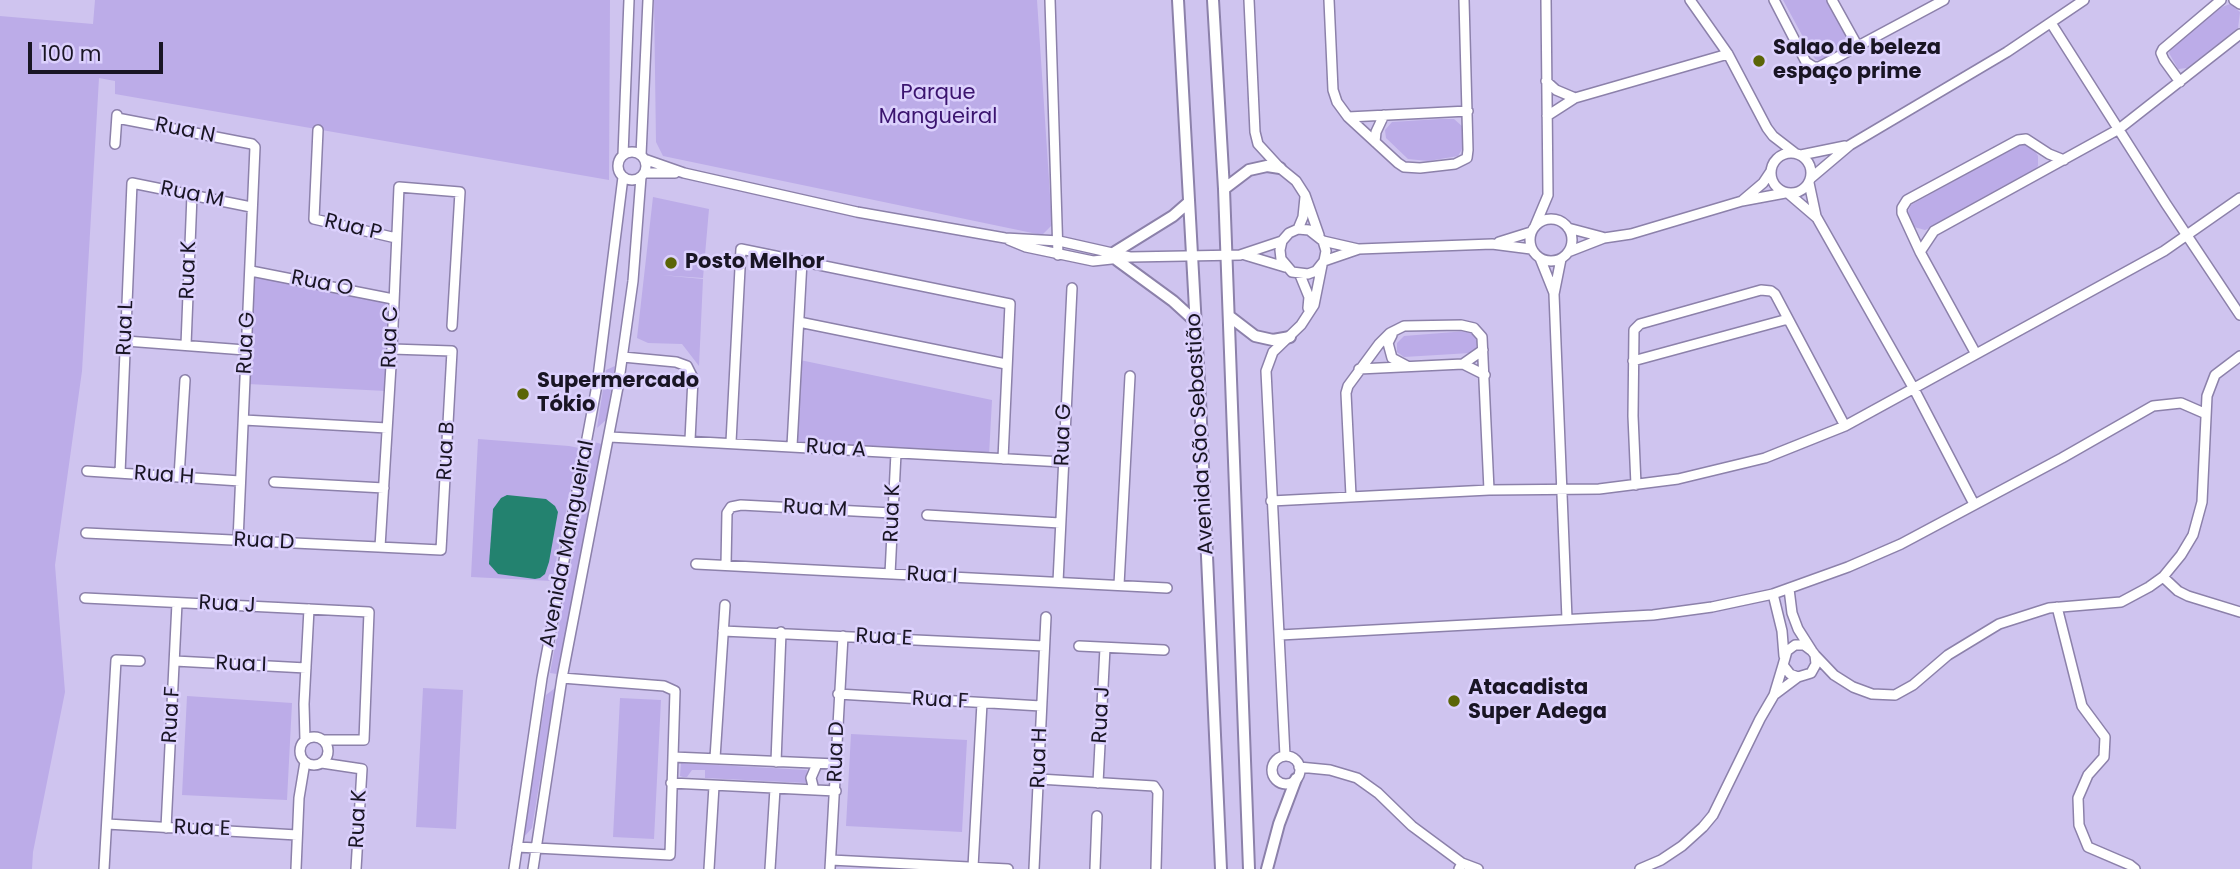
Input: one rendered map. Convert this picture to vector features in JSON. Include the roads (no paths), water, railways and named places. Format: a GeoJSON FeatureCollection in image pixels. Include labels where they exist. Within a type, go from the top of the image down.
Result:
{"type":"FeatureCollection","features":[{"type":"Feature","properties":{"kind":"main road","name":"Avenida São Sebastião"},"geometry":{"type":"LineString","coordinates":[[1178,0],[1222,869]]}},
{"type":"Feature","properties":{"kind":"main road","name":"Avenida São Sebastião"},"geometry":{"type":"LineString","coordinates":[[1213,0],[1224,189],[1249,869]]}},
{"type":"Feature","properties":{"kind":"main road"},"geometry":{"type":"LineString","coordinates":[[1224,189],[1248,170],[1267,166],[1280,168]]}},
{"type":"Feature","properties":{"kind":"main road"},"geometry":{"type":"LineString","coordinates":[[1189,202],[1116,256],[1195,321]]}},
{"type":"Feature","properties":{"kind":"main road"},"geometry":{"type":"LineString","coordinates":[[1229,316],[1255,336],[1273,340],[1290,337]]}},
{"type":"Feature","properties":{"kind":"main road"},"geometry":{"type":"LineString","coordinates":[[1268,869],[1279,824],[1296,779]]}},
{"type":"Feature","properties":{"kind":"street"},"geometry":{"type":"LineString","coordinates":[[629,0],[623,155],[618,168],[623,177],[632,180],[642,175],[684,173]]}},
{"type":"Feature","properties":{"kind":"street"},"geometry":{"type":"LineString","coordinates":[[642,175],[648,0]]}},
{"type":"Feature","properties":{"kind":"street"},"geometry":{"type":"LineString","coordinates":[[1050,0],[1058,255]]}},
{"type":"Feature","properties":{"kind":"street"},"geometry":{"type":"LineString","coordinates":[[1249,0],[1255,132],[1258,144],[1296,181],[1305,195],[1326,251],[1316,297],[1307,317],[1273,352],[1266,371],[1285,756]]}},
{"type":"Feature","properties":{"kind":"street"},"geometry":{"type":"LineString","coordinates":[[1329,0],[1334,95],[1349,117],[1404,167],[1420,168],[1455,164],[1467,158],[1464,0]]}},
{"type":"Feature","properties":{"kind":"street"},"geometry":{"type":"LineString","coordinates":[[1531,249],[1533,229],[1548,195],[1546,0]]}},
{"type":"Feature","properties":{"kind":"street"},"geometry":{"type":"LineString","coordinates":[[1690,0],[1728,54],[1767,128],[1773,136],[1810,165],[1816,218]]}},
{"type":"Feature","properties":{"kind":"street"},"geometry":{"type":"LineString","coordinates":[[1773,0],[1810,66],[1819,67],[1944,0]]}},
{"type":"Feature","properties":{"kind":"street"},"geometry":{"type":"LineString","coordinates":[[1832,0],[1858,47]]}},
{"type":"Feature","properties":{"kind":"street"},"geometry":{"type":"LineString","coordinates":[[1540,258],[1552,261],[1560,259],[1568,252],[1604,237],[1661,227],[1742,201],[1801,191],[1850,145],[2007,52],[2084,0]]}},
{"type":"Feature","properties":{"kind":"street"},"geometry":{"type":"LineString","coordinates":[[2180,82],[2162,57],[2163,49],[2221,0]]}},
{"type":"Feature","properties":{"kind":"street"},"geometry":{"type":"LineString","coordinates":[[2234,0],[2240,4]]}},
{"type":"Feature","properties":{"kind":"street"},"geometry":{"type":"LineString","coordinates":[[2051,23],[2240,316]]}},
{"type":"Feature","properties":{"kind":"street"},"geometry":{"type":"LineString","coordinates":[[1908,228],[1924,235],[1934,231],[2119,129],[2240,34]]}},
{"type":"Feature","properties":{"kind":"street"},"geometry":{"type":"LineString","coordinates":[[1547,116],[1575,99],[1728,54]]}},
{"type":"Feature","properties":{"kind":"street"},"geometry":{"type":"LineString","coordinates":[[1546,81],[1556,90],[1575,99]]}},
{"type":"Feature","properties":{"kind":"street"},"geometry":{"type":"LineString","coordinates":[[1349,117],[1468,111]]}},
{"type":"Feature","properties":{"kind":"street"},"geometry":{"type":"LineString","coordinates":[[1375,142],[1376,132],[1384,115]]}},
{"type":"Feature","properties":{"kind":"street","name":"Rua N"},"geometry":{"type":"LineString","coordinates":[[115,144],[117,116],[254,145]]}},
{"type":"Feature","properties":{"kind":"street","name":"Rua P"},"geometry":{"type":"LineString","coordinates":[[318,130],[314,219],[396,238]]}},
{"type":"Feature","properties":{"kind":"street"},"geometry":{"type":"LineString","coordinates":[[1976,354],[1908,228],[1902,213],[1907,200],[2018,140],[2025,139],[2064,160]]}},
{"type":"Feature","properties":{"kind":"street","name":"Rua G"},"geometry":{"type":"LineString","coordinates":[[238,541],[254,145]]}},
{"type":"Feature","properties":{"kind":"street"},"geometry":{"type":"LineString","coordinates":[[1742,201],[1763,183],[1774,162],[1781,155],[1830,151],[1850,145]]}},
{"type":"Feature","properties":{"kind":"street"},"geometry":{"type":"LineString","coordinates":[[2032,177],[2042,166],[2041,150]]}},
{"type":"Feature","properties":{"kind":"street"},"geometry":{"type":"LineString","coordinates":[[623,155],[632,152],[684,173],[857,212],[1005,238],[1059,241],[1116,256],[1225,256],[1243,254],[1282,241]]}},
{"type":"Feature","properties":{"kind":"street"},"geometry":{"type":"LineString","coordinates":[[1771,171],[1774,184],[1816,218],[1913,389],[1974,505]]}},
{"type":"Feature","properties":{"kind":"street","name":"Avenida Mangueiral"},"geometry":{"type":"LineString","coordinates":[[533,869],[562,678],[610,437],[623,357],[633,283],[642,175]]}},
{"type":"Feature","properties":{"kind":"street","name":"Avenida Mangueiral"},"geometry":{"type":"LineString","coordinates":[[513,869],[531,742],[597,385],[623,177]]}},
{"type":"Feature","properties":{"kind":"street","name":"Rua M"},"geometry":{"type":"LineString","coordinates":[[132,183],[251,207]]}},
{"type":"Feature","properties":{"kind":"street","name":"Rua L"},"geometry":{"type":"LineString","coordinates":[[120,473],[132,183]]}},
{"type":"Feature","properties":{"kind":"street","name":"Rua C"},"geometry":{"type":"LineString","coordinates":[[380,547],[399,187],[460,192],[452,326]]}},
{"type":"Feature","properties":{"kind":"street","name":"Rua K"},"geometry":{"type":"LineString","coordinates":[[186,345],[192,195]]}},
{"type":"Feature","properties":{"kind":"street"},"geometry":{"type":"LineString","coordinates":[[1298,229],[1303,217],[1305,195]]}},
{"type":"Feature","properties":{"kind":"street"},"geometry":{"type":"LineString","coordinates":[[1271,501],[1636,485],[1700,474],[1765,458],[1845,426],[1913,389],[2164,251],[2240,198]]}},
{"type":"Feature","properties":{"kind":"street"},"geometry":{"type":"LineString","coordinates":[[1492,244],[1533,229],[1541,221],[1554,219],[1562,221],[1568,228],[1572,239],[1568,252]]}},
{"type":"Feature","properties":{"kind":"street"},"geometry":{"type":"LineString","coordinates":[[1568,228],[1604,237]]}},
{"type":"Feature","properties":{"kind":"street"},"geometry":{"type":"LineString","coordinates":[[1286,267],[1281,259],[1282,241],[1289,233],[1298,229],[1309,230],[1321,238],[1359,249],[1492,244],[1531,249],[1540,258],[1554,294]]}},
{"type":"Feature","properties":{"kind":"street"},"geometry":{"type":"LineString","coordinates":[[1920,252],[1934,231]]}},
{"type":"Feature","properties":{"kind":"street"},"geometry":{"type":"LineString","coordinates":[[1005,238],[1026,247],[1093,261],[1116,256]]}},
{"type":"Feature","properties":{"kind":"street"},"geometry":{"type":"LineString","coordinates":[[731,442],[741,249],[1010,304],[1003,458]]}},
{"type":"Feature","properties":{"kind":"street"},"geometry":{"type":"LineString","coordinates":[[1243,254],[1286,267],[1300,275],[1308,274],[1323,263],[1359,249]]}},
{"type":"Feature","properties":{"kind":"street"},"geometry":{"type":"LineString","coordinates":[[1560,259],[1554,294],[1567,619]]}},
{"type":"Feature","properties":{"kind":"street"},"geometry":{"type":"LineString","coordinates":[[792,446],[802,261]]}},
{"type":"Feature","properties":{"kind":"street","name":"Rua O"},"geometry":{"type":"LineString","coordinates":[[251,271],[393,299]]}},
{"type":"Feature","properties":{"kind":"street"},"geometry":{"type":"LineString","coordinates":[[1300,275],[1309,297],[1307,317]]}},
{"type":"Feature","properties":{"kind":"street"},"geometry":{"type":"LineString","coordinates":[[612,280],[622,277],[633,283]]}},
{"type":"Feature","properties":{"kind":"street","name":"Rua G"},"geometry":{"type":"LineString","coordinates":[[1058,582],[1072,288]]}},
{"type":"Feature","properties":{"kind":"street"},"geometry":{"type":"LineString","coordinates":[[1636,485],[1633,335],[1640,324],[1761,290],[1771,291],[1845,426]]}},
{"type":"Feature","properties":{"kind":"street"},"geometry":{"type":"LineString","coordinates":[[1633,361],[1788,319]]}},
{"type":"Feature","properties":{"kind":"street"},"geometry":{"type":"LineString","coordinates":[[799,322],[1006,363]]}},
{"type":"Feature","properties":{"kind":"street"},"geometry":{"type":"LineString","coordinates":[[1351,496],[1346,393],[1359,369],[1379,344],[1397,328],[1468,326],[1478,331],[1482,337],[1489,490]]}},
{"type":"Feature","properties":{"kind":"street"},"geometry":{"type":"LineString","coordinates":[[1397,328],[1388,343],[1388,350],[1392,358],[1408,367]]}},
{"type":"Feature","properties":{"kind":"street"},"geometry":{"type":"LineString","coordinates":[[126,341],[245,350]]}},
{"type":"Feature","properties":{"kind":"street","name":"Rua B"},"geometry":{"type":"LineString","coordinates":[[392,349],[452,351],[441,550]]}},
{"type":"Feature","properties":{"kind":"street"},"geometry":{"type":"LineString","coordinates":[[1463,364],[1483,350]]}},
{"type":"Feature","properties":{"kind":"street"},"geometry":{"type":"LineString","coordinates":[[1789,589],[1792,612],[1798,629],[1814,653],[1834,675],[1872,694],[1895,695],[1913,685],[1948,654],[1999,624],[2057,607],[2121,602],[2137,595],[2163,577],[2182,555],[2197,522],[2204,478],[2204,413],[2207,396],[2215,375],[2240,356]]}},
{"type":"Feature","properties":{"kind":"street"},"geometry":{"type":"LineString","coordinates":[[623,357],[676,362],[687,366],[693,378],[690,440]]}},
{"type":"Feature","properties":{"kind":"street"},"geometry":{"type":"LineString","coordinates":[[1359,369],[1463,364],[1485,375]]}},
{"type":"Feature","properties":{"kind":"street"},"geometry":{"type":"LineString","coordinates":[[1119,585],[1130,376]]}},
{"type":"Feature","properties":{"kind":"street"},"geometry":{"type":"LineString","coordinates":[[179,477],[185,380]]}},
{"type":"Feature","properties":{"kind":"street"},"geometry":{"type":"LineString","coordinates":[[1280,635],[1653,615],[1712,607],[1773,593],[1848,567],[1900,544],[2153,406],[2181,403],[2204,413]]}},
{"type":"Feature","properties":{"kind":"street"},"geometry":{"type":"LineString","coordinates":[[244,420],[387,428]]}},
{"type":"Feature","properties":{"kind":"street","name":"Rua A"},"geometry":{"type":"LineString","coordinates":[[610,437],[1063,462]]}},
{"type":"Feature","properties":{"kind":"street","name":"Rua K"},"geometry":{"type":"LineString","coordinates":[[890,573],[896,453]]}},
{"type":"Feature","properties":{"kind":"street","name":"Rua H"},"geometry":{"type":"LineString","coordinates":[[87,471],[240,481]]}},
{"type":"Feature","properties":{"kind":"street"},"geometry":{"type":"LineString","coordinates":[[275,482],[384,488]]}},
{"type":"Feature","properties":{"kind":"street"},"geometry":{"type":"LineString","coordinates":[[578,496],[588,506],[596,503]]}},
{"type":"Feature","properties":{"kind":"street","name":"Rua M"},"geometry":{"type":"LineString","coordinates":[[726,565],[727,513],[731,507],[738,505],[892,513]]}},
{"type":"Feature","properties":{"kind":"street"},"geometry":{"type":"LineString","coordinates":[[927,515],[1060,523]]}},
{"type":"Feature","properties":{"kind":"street","name":"Rua D"},"geometry":{"type":"LineString","coordinates":[[86,533],[441,550]]}},
{"type":"Feature","properties":{"kind":"street","name":"Rua I"},"geometry":{"type":"LineString","coordinates":[[696,564],[1167,588]]}},
{"type":"Feature","properties":{"kind":"street"},"geometry":{"type":"LineString","coordinates":[[2163,577],[2188,596],[2240,611]]}},
{"type":"Feature","properties":{"kind":"street"},"geometry":{"type":"LineString","coordinates":[[1773,593],[1782,631],[1784,660],[1790,674],[1798,677]]}},
{"type":"Feature","properties":{"kind":"street","name":"Rua J"},"geometry":{"type":"LineString","coordinates":[[85,597],[369,612],[364,740],[324,740]]}},
{"type":"Feature","properties":{"kind":"street"},"geometry":{"type":"LineString","coordinates":[[557,601],[567,600],[576,607]]}},
{"type":"Feature","properties":{"kind":"street","name":"Rua F"},"geometry":{"type":"LineString","coordinates":[[166,828],[177,603]]}},
{"type":"Feature","properties":{"kind":"street"},"geometry":{"type":"LineString","coordinates":[[715,758],[725,605]]}},
{"type":"Feature","properties":{"kind":"street"},"geometry":{"type":"LineString","coordinates":[[2057,607],[2082,706],[2105,737],[2104,757],[2088,775],[2078,798],[2079,825],[2088,847],[2135,869]]}},
{"type":"Feature","properties":{"kind":"street"},"geometry":{"type":"LineString","coordinates":[[304,740],[311,737],[324,740],[328,752],[322,763],[310,765],[305,762],[300,748],[304,740],[309,609]]}},
{"type":"Feature","properties":{"kind":"street","name":"Rua H"},"geometry":{"type":"LineString","coordinates":[[1034,869],[1046,617]]}},
{"type":"Feature","properties":{"kind":"street","name":"Rua E"},"geometry":{"type":"LineString","coordinates":[[723,631],[1044,646]]}},
{"type":"Feature","properties":{"kind":"street"},"geometry":{"type":"LineString","coordinates":[[776,762],[781,632]]}},
{"type":"Feature","properties":{"kind":"street","name":"Rua D"},"geometry":{"type":"LineString","coordinates":[[831,864],[843,636]]}},
{"type":"Feature","properties":{"kind":"street"},"geometry":{"type":"LineString","coordinates":[[1640,869],[1661,860],[1682,846],[1713,816],[1774,695],[1784,660],[1795,645],[1804,645],[1814,653],[1816,664],[1811,673]]}},
{"type":"Feature","properties":{"kind":"street"},"geometry":{"type":"LineString","coordinates":[[1079,646],[1164,650]]}},
{"type":"Feature","properties":{"kind":"street","name":"Rua J"},"geometry":{"type":"LineString","coordinates":[[1098,783],[1105,648]]}},
{"type":"Feature","properties":{"kind":"street"},"geometry":{"type":"LineString","coordinates":[[104,869],[116,660],[141,661]]}},
{"type":"Feature","properties":{"kind":"street","name":"Rua I"},"geometry":{"type":"LineString","coordinates":[[175,661],[306,668]]}},
{"type":"Feature","properties":{"kind":"street"},"geometry":{"type":"LineString","coordinates":[[1774,695],[1798,677],[1811,673],[1834,675]]}},
{"type":"Feature","properties":{"kind":"street"},"geometry":{"type":"LineString","coordinates":[[517,847],[670,855],[675,691],[664,686],[562,678]]}},
{"type":"Feature","properties":{"kind":"street","name":"Rua F"},"geometry":{"type":"LineString","coordinates":[[838,694],[1041,706]]}},
{"type":"Feature","properties":{"kind":"street"},"geometry":{"type":"LineString","coordinates":[[973,867],[982,703]]}},
{"type":"Feature","properties":{"kind":"street"},"geometry":{"type":"LineString","coordinates":[[673,757],[836,764]]}},
{"type":"Feature","properties":{"kind":"street"},"geometry":{"type":"LineString","coordinates":[[1280,757],[1296,760],[1299,767],[1296,779],[1286,783],[1273,775],[1273,765],[1280,757]]}},
{"type":"Feature","properties":{"kind":"street"},"geometry":{"type":"LineString","coordinates":[[296,869],[305,762]]}},
{"type":"Feature","properties":{"kind":"street","name":"Rua K"},"geometry":{"type":"LineString","coordinates":[[322,763],[362,769],[356,869]]}},
{"type":"Feature","properties":{"kind":"street"},"geometry":{"type":"LineString","coordinates":[[814,790],[811,778],[817,764]]}},
{"type":"Feature","properties":{"kind":"street"},"geometry":{"type":"LineString","coordinates":[[1299,767],[1330,770],[1357,778],[1378,793],[1460,866],[1478,869]]}},
{"type":"Feature","properties":{"kind":"street"},"geometry":{"type":"LineString","coordinates":[[1040,779],[1154,786],[1158,792],[1156,869]]}},
{"type":"Feature","properties":{"kind":"street"},"geometry":{"type":"LineString","coordinates":[[671,783],[835,791]]}},
{"type":"Feature","properties":{"kind":"street"},"geometry":{"type":"LineString","coordinates":[[709,869],[715,786]]}},
{"type":"Feature","properties":{"kind":"street"},"geometry":{"type":"LineString","coordinates":[[770,869],[775,789]]}},
{"type":"Feature","properties":{"kind":"street"},"geometry":{"type":"LineString","coordinates":[[1095,869],[1097,816]]}},
{"type":"Feature","properties":{"kind":"street","name":"Rua E"},"geometry":{"type":"LineString","coordinates":[[107,824],[297,835]]}},
{"type":"Feature","properties":{"kind":"street"},"geometry":{"type":"LineString","coordinates":[[831,864],[1008,869]]}},
{"type":"Feature","properties":{"kind":"place","name":"Salao de beleza espaço prime"},"geometry":{"type":"Point","coordinates":[1759,61]}},
{"type":"Feature","properties":{"kind":"place","name":"Posto Melhor"},"geometry":{"type":"Point","coordinates":[671,263]}},
{"type":"Feature","properties":{"kind":"place","name":"Supermercado Tókio"},"geometry":{"type":"Point","coordinates":[523,394]}},
{"type":"Feature","properties":{"kind":"place","name":"Atacadista Super Adega"},"geometry":{"type":"Point","coordinates":[1454,701]}},
{"type":"Feature","properties":{"kind":"park label","name":"Parque Mangueiral"},"geometry":{"type":"Point","coordinates":[938,106]}}]}
